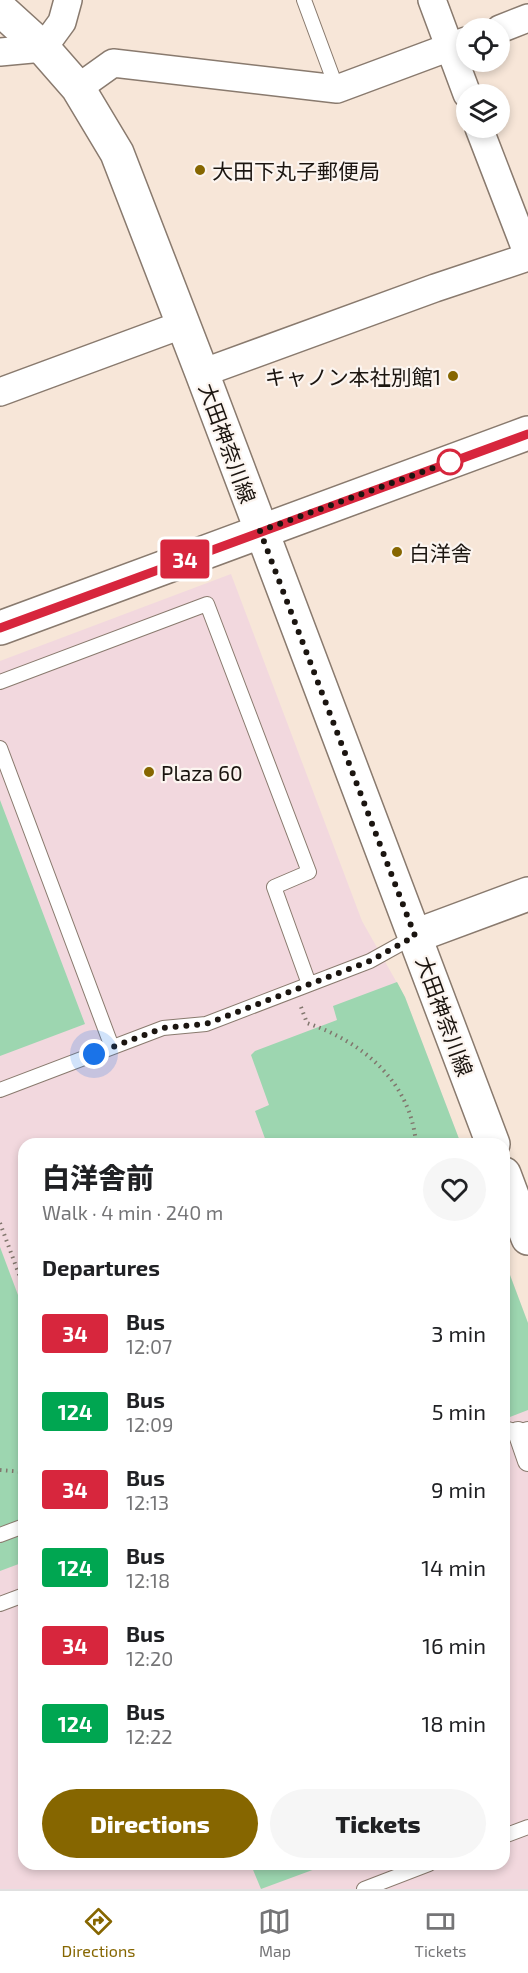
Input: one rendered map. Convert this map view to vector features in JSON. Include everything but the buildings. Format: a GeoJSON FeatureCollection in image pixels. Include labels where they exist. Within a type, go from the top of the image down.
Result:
{"type":"FeatureCollection","features":[{"type":"Feature","properties":{"kind":"main road","name":"大田神奈川線"},"geometry":{"type":"LineString","coordinates":[[0,9],[43,48],[78,88],[117,153],[491,1138]]}},
{"type":"Feature","properties":{"kind":"main road"},"geometry":{"type":"LineString","coordinates":[[0,628],[528,434]]}},
{"type":"Feature","properties":{"kind":"main road"},"geometry":{"type":"LineString","coordinates":[[415,936],[528,894]]}},
{"type":"Feature","properties":{"kind":"main road"},"geometry":{"type":"LineString","coordinates":[[510,1190],[528,1238]]}},
{"type":"Feature","properties":{"kind":"street"},"geometry":{"type":"LineString","coordinates":[[0,52],[43,48],[62,22],[68,0]]}},
{"type":"Feature","properties":{"kind":"street"},"geometry":{"type":"LineString","coordinates":[[432,0],[456,41]]}},
{"type":"Feature","properties":{"kind":"street"},"geometry":{"type":"LineString","coordinates":[[510,25],[528,18]]}},
{"type":"Feature","properties":{"kind":"street"},"geometry":{"type":"LineString","coordinates":[[78,88],[113,63],[337,89],[456,45]]}},
{"type":"Feature","properties":{"kind":"street"},"geometry":{"type":"LineString","coordinates":[[202,373],[528,256],[483,138]]}},
{"type":"Feature","properties":{"kind":"street"},"geometry":{"type":"LineString","coordinates":[[0,392],[183,324]]}},
{"type":"Feature","properties":{"kind":"street"},"geometry":{"type":"LineString","coordinates":[[517,1430],[528,1461]]}},
{"type":"Feature","properties":{"kind":"lane"},"geometry":{"type":"LineString","coordinates":[[304,0],[337,89]]}},
{"type":"Feature","properties":{"kind":"lane"},"geometry":{"type":"LineString","coordinates":[[0,682],[207,604],[309,872],[274,887],[309,984]]}},
{"type":"Feature","properties":{"kind":"lane"},"geometry":{"type":"LineString","coordinates":[[0,748],[112,1047]]}},
{"type":"Feature","properties":{"kind":"lane"},"geometry":{"type":"LineString","coordinates":[[0,1090],[163,1028],[206,1024],[370,961],[415,936]]}},
{"type":"Feature","properties":{"kind":"lane"},"geometry":{"type":"LineString","coordinates":[[0,1535],[18,1528]]}},
{"type":"Feature","properties":{"kind":"lane"},"geometry":{"type":"LineString","coordinates":[[0,1604],[18,1597]]}},
{"type":"Feature","properties":{"kind":"lane"},"geometry":{"type":"LineString","coordinates":[[510,1834],[528,1827]]}},
{"type":"Feature","properties":{"kind":"lane"},"geometry":{"type":"LineString","coordinates":[[364,1889],[407,1870]]}},
{"type":"Feature","properties":{"kind":"path"},"geometry":{"type":"LineString","coordinates":[[294,990],[307,1023],[332,1032],[364,1052],[381,1066],[407,1106],[415,1138]]}},
{"type":"Feature","properties":{"kind":"path"},"geometry":{"type":"LineString","coordinates":[[0,1223],[18,1272]]}},
{"type":"Feature","properties":{"kind":"path"},"geometry":{"type":"LineString","coordinates":[[0,1470],[18,1472]]}},
{"type":"Feature","properties":{"kind":"shaded area"},"geometry":{"type":"Polygon","coordinates":[[[231,574],[362,921],[405,997],[459,1138],[18,1138],[18,1870],[510,1870],[510,1275],[528,1323],[528,1889],[0,1889],[0,661],[231,574]]]}},
{"type":"Feature","properties":{"kind":"green space"},"geometry":{"type":"Polygon","coordinates":[[[0,800],[85,1024],[0,1056],[0,800]]]}},
{"type":"Feature","properties":{"kind":"green space"},"geometry":{"type":"Polygon","coordinates":[[[397,982],[405,997],[459,1138],[265,1138],[255,1111],[269,1105],[251,1055],[255,1051],[337,1020],[333,1006],[397,982]]]}},
{"type":"Feature","properties":{"kind":"green space"},"geometry":{"type":"Polygon","coordinates":[[[0,1247],[18,1295],[18,1564],[0,1571],[0,1247]]]}},
{"type":"Feature","properties":{"kind":"green space"},"geometry":{"type":"Polygon","coordinates":[[[510,1275],[528,1323],[528,1410],[510,1417],[510,1275]]]}},
{"type":"Feature","properties":{"kind":"green space"},"geometry":{"type":"Polygon","coordinates":[[[253,1870],[312,1870],[261,1889],[253,1870]]]}},
{"type":"Feature","properties":{"kind":"bus line","name":"34"},"geometry":{"type":"LineString","coordinates":[[0,628],[528,434]]}},
{"type":"Feature","properties":{"kind":"place","name":"大田下丸子郵便局"},"geometry":{"type":"Point","coordinates":[200,170]}},
{"type":"Feature","properties":{"kind":"place","name":"キャノン本社別館1"},"geometry":{"type":"Point","coordinates":[453,376]}},
{"type":"Feature","properties":{"kind":"place","name":"白洋舎"},"geometry":{"type":"Point","coordinates":[397,552]}},
{"type":"Feature","properties":{"kind":"place","name":"Plaza 60"},"geometry":{"type":"Point","coordinates":[149,772]}},
{"type":"Feature","properties":{"kind":"route"},"geometry":{"type":"LineString","coordinates":[[94,1054],[163,1028],[206,1024],[370,961],[415,936],[260,531],[450,462]]}}]}
